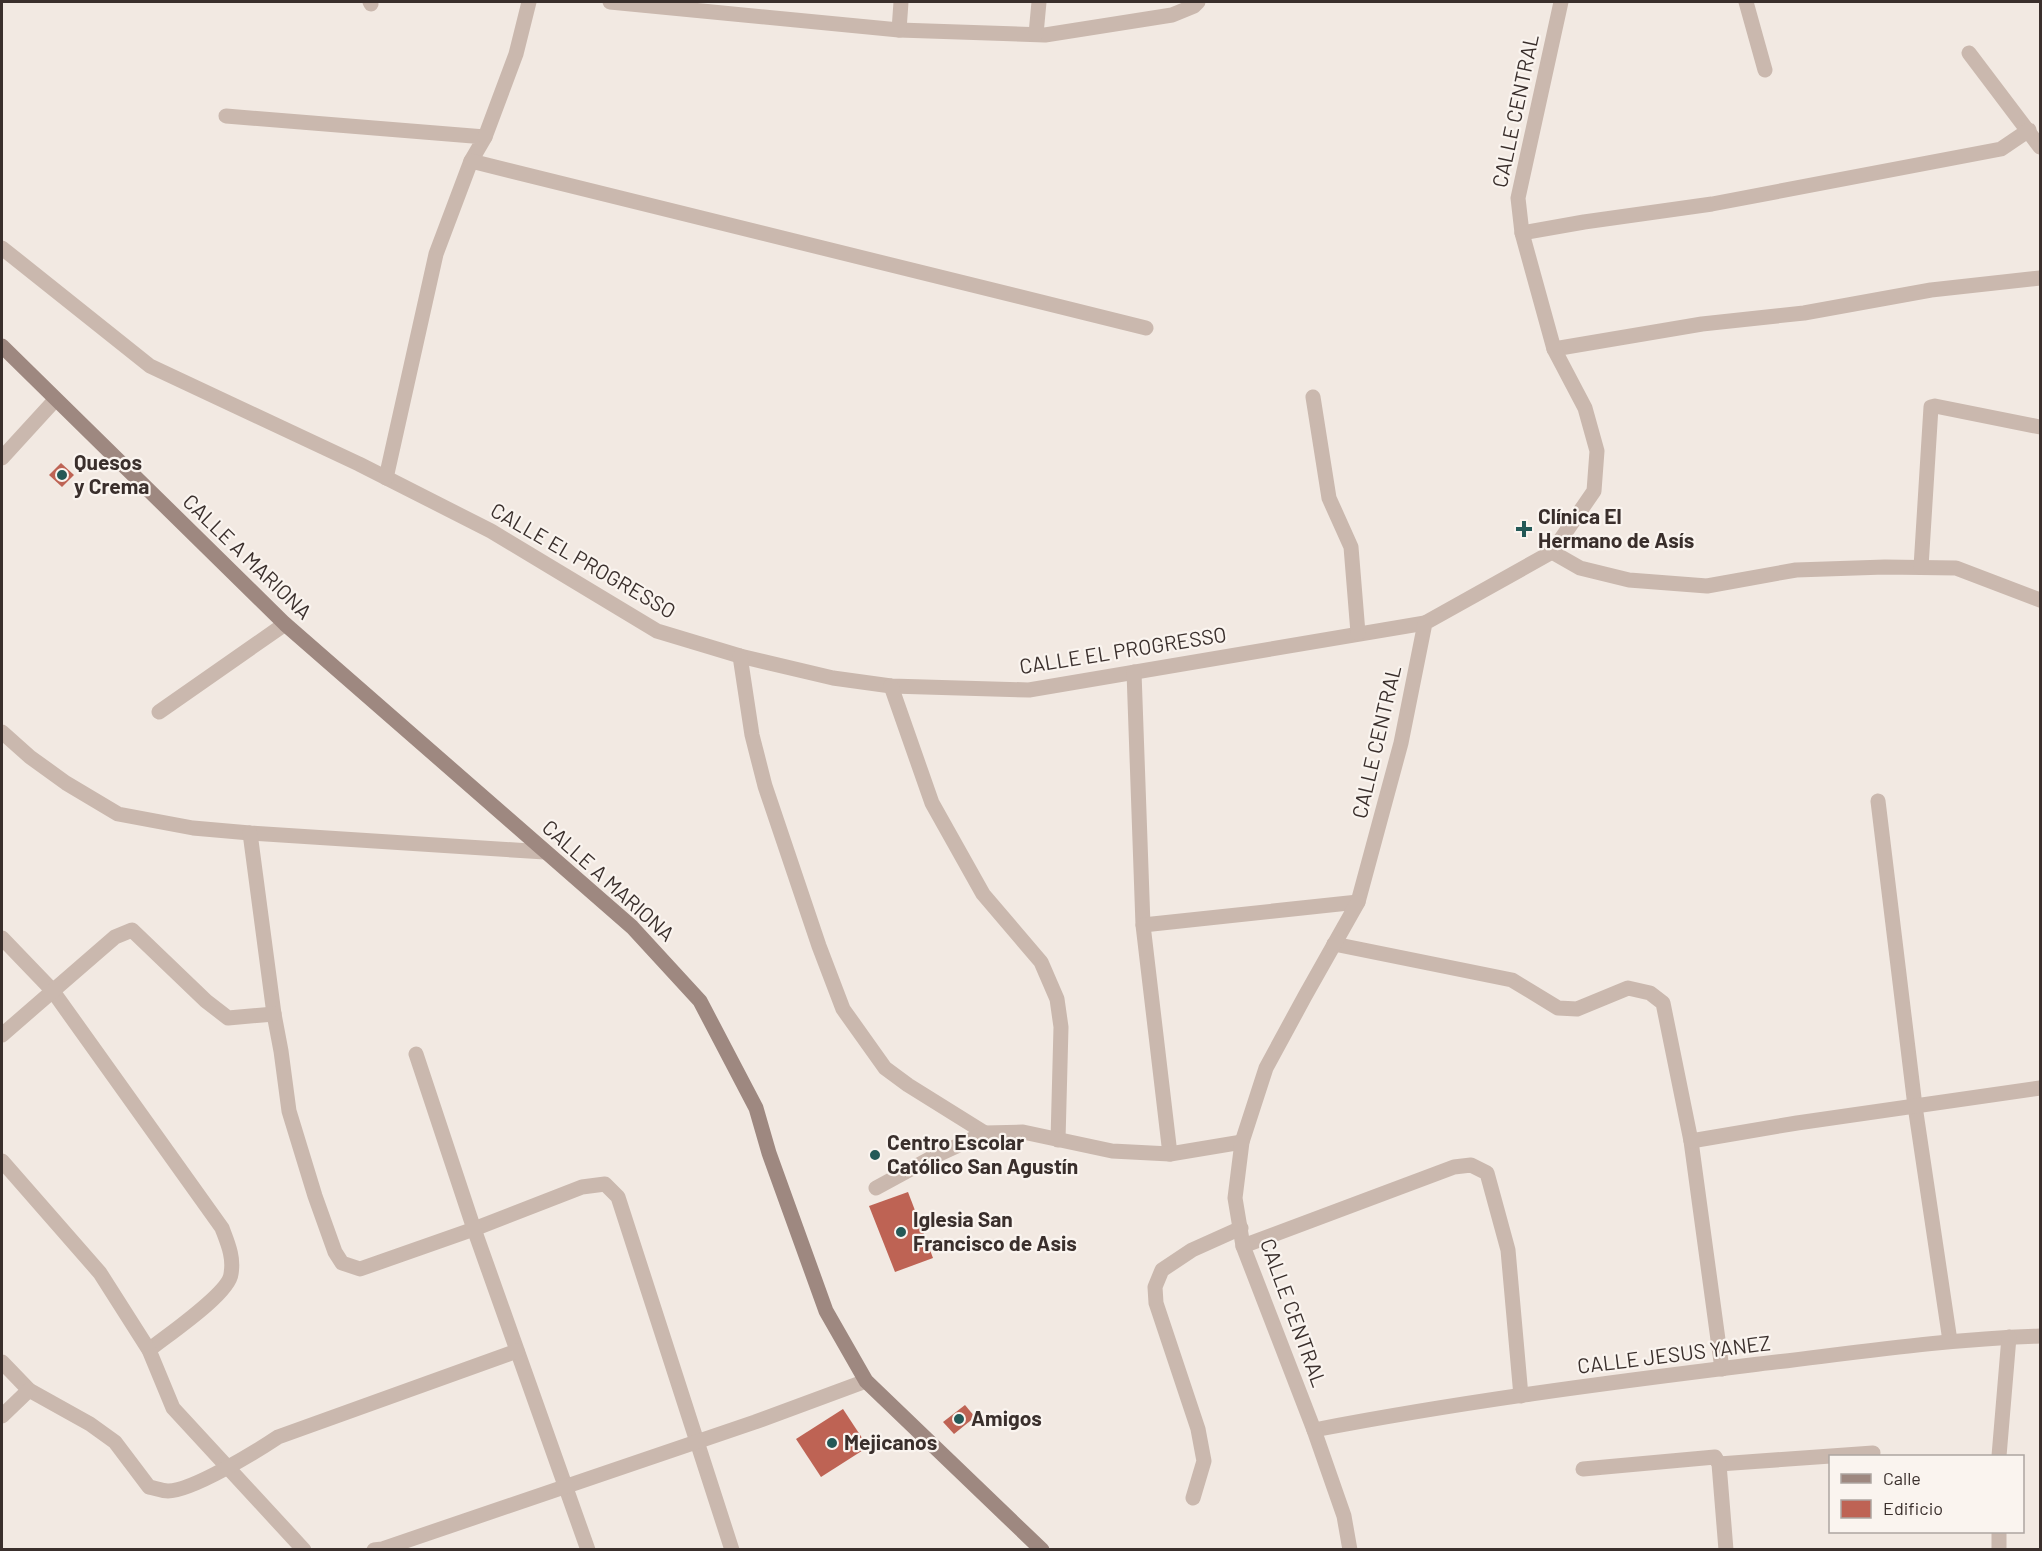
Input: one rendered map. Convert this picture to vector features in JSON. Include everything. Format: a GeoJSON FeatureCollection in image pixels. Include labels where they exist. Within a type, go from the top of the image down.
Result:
{"type":"FeatureCollection","features":[{"type":"Feature","properties":{"kind":"main road","name":"CALLE A MARIONA"},"geometry":{"type":"LineString","coordinates":[[2,346],[285,624],[632,927],[700,1001],[756,1108],[772,1161],[826,1311],[866,1381],[1042,1550]]}},
{"type":"Feature","properties":{"kind":"street"},"geometry":{"type":"LineString","coordinates":[[386,478],[436,254],[471,161],[485,137],[516,54],[529,2]]}},
{"type":"Feature","properties":{"kind":"street"},"geometry":{"type":"LineString","coordinates":[[610,2],[739,8],[899,30],[1045,35],[1172,15],[1198,2]]}},
{"type":"Feature","properties":{"kind":"street"},"geometry":{"type":"LineString","coordinates":[[899,30],[901,2]]}},
{"type":"Feature","properties":{"kind":"street"},"geometry":{"type":"LineString","coordinates":[[1036,34],[1039,2]]}},
{"type":"Feature","properties":{"kind":"street","name":"CALLE CENTRAL"},"geometry":{"type":"LineString","coordinates":[[1350,1550],[1344,1516],[1314,1430],[1243,1246],[1235,1198],[1242,1142],[1266,1068],[1358,902],[1401,743],[1425,623],[1552,552],[1594,491],[1597,451],[1585,408],[1554,349],[1522,232],[1518,198],[1561,2]]}},
{"type":"Feature","properties":{"kind":"street"},"geometry":{"type":"LineString","coordinates":[[1746,2],[1765,70]]}},
{"type":"Feature","properties":{"kind":"street"},"geometry":{"type":"LineString","coordinates":[[1969,53],[2040,147]]}},
{"type":"Feature","properties":{"kind":"street"},"geometry":{"type":"LineString","coordinates":[[226,116],[485,137]]}},
{"type":"Feature","properties":{"kind":"street"},"geometry":{"type":"LineString","coordinates":[[1522,232],[1712,204],[2001,149],[2029,130]]}},
{"type":"Feature","properties":{"kind":"street"},"geometry":{"type":"LineString","coordinates":[[471,161],[1146,328]]}},
{"type":"Feature","properties":{"kind":"street","name":"CALLE EL PROGRESSO"},"geometry":{"type":"LineString","coordinates":[[2,248],[150,366],[386,478],[491,531],[657,632],[740,656],[833,678],[891,686],[1029,690],[1425,623]]}},
{"type":"Feature","properties":{"kind":"street"},"geometry":{"type":"LineString","coordinates":[[1554,349],[1702,324],[1804,313],[1931,290],[2040,278]]}},
{"type":"Feature","properties":{"kind":"street"},"geometry":{"type":"LineString","coordinates":[[1313,398],[1329,498],[1351,547],[1358,633]]}},
{"type":"Feature","properties":{"kind":"street"},"geometry":{"type":"LineString","coordinates":[[2,458],[55,400]]}},
{"type":"Feature","properties":{"kind":"street"},"geometry":{"type":"LineString","coordinates":[[1921,567],[1931,407],[1970,412],[2040,427]]}},
{"type":"Feature","properties":{"kind":"street"},"geometry":{"type":"LineString","coordinates":[[1552,552],[1580,568],[1629,580],[1707,586],[1796,570],[1885,567],[1956,568],[2040,600]]}},
{"type":"Feature","properties":{"kind":"street"},"geometry":{"type":"LineString","coordinates":[[159,711],[285,624]]}},
{"type":"Feature","properties":{"kind":"street"},"geometry":{"type":"LineString","coordinates":[[740,656],[752,735],[765,786],[819,946],[843,1009],[885,1068],[985,1133]]}},
{"type":"Feature","properties":{"kind":"street"},"geometry":{"type":"LineString","coordinates":[[1134,672],[1143,925],[1170,1154]]}},
{"type":"Feature","properties":{"kind":"street"},"geometry":{"type":"LineString","coordinates":[[891,686],[932,803],[983,894],[1041,962],[1057,999],[1061,1027],[1058,1140]]}},
{"type":"Feature","properties":{"kind":"street"},"geometry":{"type":"LineString","coordinates":[[2,732],[30,757],[66,783],[118,814],[193,828],[545,852]]}},
{"type":"Feature","properties":{"kind":"street"},"geometry":{"type":"LineString","coordinates":[[1878,801],[1916,1106],[1950,1341]]}},
{"type":"Feature","properties":{"kind":"street"},"geometry":{"type":"LineString","coordinates":[[250,833],[289,1111],[315,1196],[335,1252],[342,1263],[360,1269],[474,1229],[582,1186],[605,1184],[618,1197],[732,1550]]}},
{"type":"Feature","properties":{"kind":"street"},"geometry":{"type":"LineString","coordinates":[[1143,925],[1358,902]]}},
{"type":"Feature","properties":{"kind":"street"},"geometry":{"type":"LineString","coordinates":[[2,1035],[115,937],[132,930],[206,1001],[228,1017],[274,1014]]}},
{"type":"Feature","properties":{"kind":"street"},"geometry":{"type":"LineString","coordinates":[[2,938],[52,990],[222,1228],[231,1251],[231,1276],[222,1292],[148,1350]]}},
{"type":"Feature","properties":{"kind":"street"},"geometry":{"type":"LineString","coordinates":[[1334,945],[1512,980],[1558,1008],[1577,1009],[1628,988],[1650,993],[1664,1003],[1691,1141],[1722,1369]]}},
{"type":"Feature","properties":{"kind":"street"},"geometry":{"type":"LineString","coordinates":[[416,1054],[474,1229],[588,1550]]}},
{"type":"Feature","properties":{"kind":"street"},"geometry":{"type":"LineString","coordinates":[[1691,1141],[1797,1123],[2040,1088]]}},
{"type":"Feature","properties":{"kind":"street"},"geometry":{"type":"LineString","coordinates":[[876,1188],[933,1157],[985,1133],[1023,1132],[1112,1151],[1170,1154],[1242,1142]]}},
{"type":"Feature","properties":{"kind":"street"},"geometry":{"type":"LineString","coordinates":[[2,1161],[100,1273],[148,1350],[173,1408],[304,1550]]}},
{"type":"Feature","properties":{"kind":"street"},"geometry":{"type":"LineString","coordinates":[[1243,1246],[1454,1167],[1471,1165],[1487,1173],[1508,1250],[1521,1396]]}},
{"type":"Feature","properties":{"kind":"street"},"geometry":{"type":"LineString","coordinates":[[1193,1498],[1204,1461],[1198,1429],[1156,1303],[1155,1287],[1162,1270],[1192,1250],[1240,1228]]}},
{"type":"Feature","properties":{"kind":"street","name":"CALLE JESUS YANEZ"},"geometry":{"type":"LineString","coordinates":[[1314,1430],[1413,1411],[1722,1369],[1950,1341],[2040,1336]]}},
{"type":"Feature","properties":{"kind":"street"},"geometry":{"type":"LineString","coordinates":[[1999,1455],[2009,1337]]}},
{"type":"Feature","properties":{"kind":"street"},"geometry":{"type":"LineString","coordinates":[[2,1362],[29,1390],[90,1424],[115,1442],[149,1487],[169,1491],[191,1484],[253,1454],[278,1437],[517,1351]]}},
{"type":"Feature","properties":{"kind":"street"},"geometry":{"type":"LineString","coordinates":[[380,1549],[755,1422],[866,1381]]}},
{"type":"Feature","properties":{"kind":"street"},"geometry":{"type":"LineString","coordinates":[[2,1416],[29,1390]]}},
{"type":"Feature","properties":{"kind":"street"},"geometry":{"type":"LineString","coordinates":[[1846,1455],[1874,1453]]}},
{"type":"Feature","properties":{"kind":"street"},"geometry":{"type":"LineString","coordinates":[[1719,1464],[1829,1456]]}},
{"type":"Feature","properties":{"kind":"street"},"geometry":{"type":"LineString","coordinates":[[1583,1469],[1715,1457],[1719,1464],[1726,1550]]}},
{"type":"Feature","properties":{"kind":"street"},"geometry":{"type":"LineString","coordinates":[[1999,1533],[1999,1550]]}},
{"type":"Feature","properties":{"kind":"building","name":"Quesos y Crema"},"geometry":{"type":"Polygon","coordinates":[[[61,463],[74,475],[62,487],[49,475],[61,463]]]}},
{"type":"Feature","properties":{"kind":"building","name":"Iglesia San Francisco de Asis"},"geometry":{"type":"Polygon","coordinates":[[[908,1192],[933,1258],[895,1272],[869,1206],[908,1192]]]}},
{"type":"Feature","properties":{"kind":"building","name":"Amigos"},"geometry":{"type":"Polygon","coordinates":[[[965,1405],[975,1417],[954,1434],[943,1422],[965,1405]]]}},
{"type":"Feature","properties":{"kind":"building","name":"Mejicanos"},"geometry":{"type":"Polygon","coordinates":[[[843,1409],[868,1447],[821,1477],[796,1439],[843,1409]]]}},
{"type":"Feature","properties":{"kind":"place","name":"Quesos y Crema"},"geometry":{"type":"Point","coordinates":[62,475]}},
{"type":"Feature","properties":{"kind":"place","name":"Clínica El Hermano de Asís"},"geometry":{"type":"Point","coordinates":[1524,529]}},
{"type":"Feature","properties":{"kind":"place","name":"Centro Escolar Católico San Agustín"},"geometry":{"type":"Point","coordinates":[875,1155]}},
{"type":"Feature","properties":{"kind":"place","name":"Iglesia San Francisco de Asis"},"geometry":{"type":"Point","coordinates":[901,1232]}},
{"type":"Feature","properties":{"kind":"place","name":"Amigos"},"geometry":{"type":"Point","coordinates":[959,1419]}},
{"type":"Feature","properties":{"kind":"place","name":"Mejicanos"},"geometry":{"type":"Point","coordinates":[832,1443]}}]}
